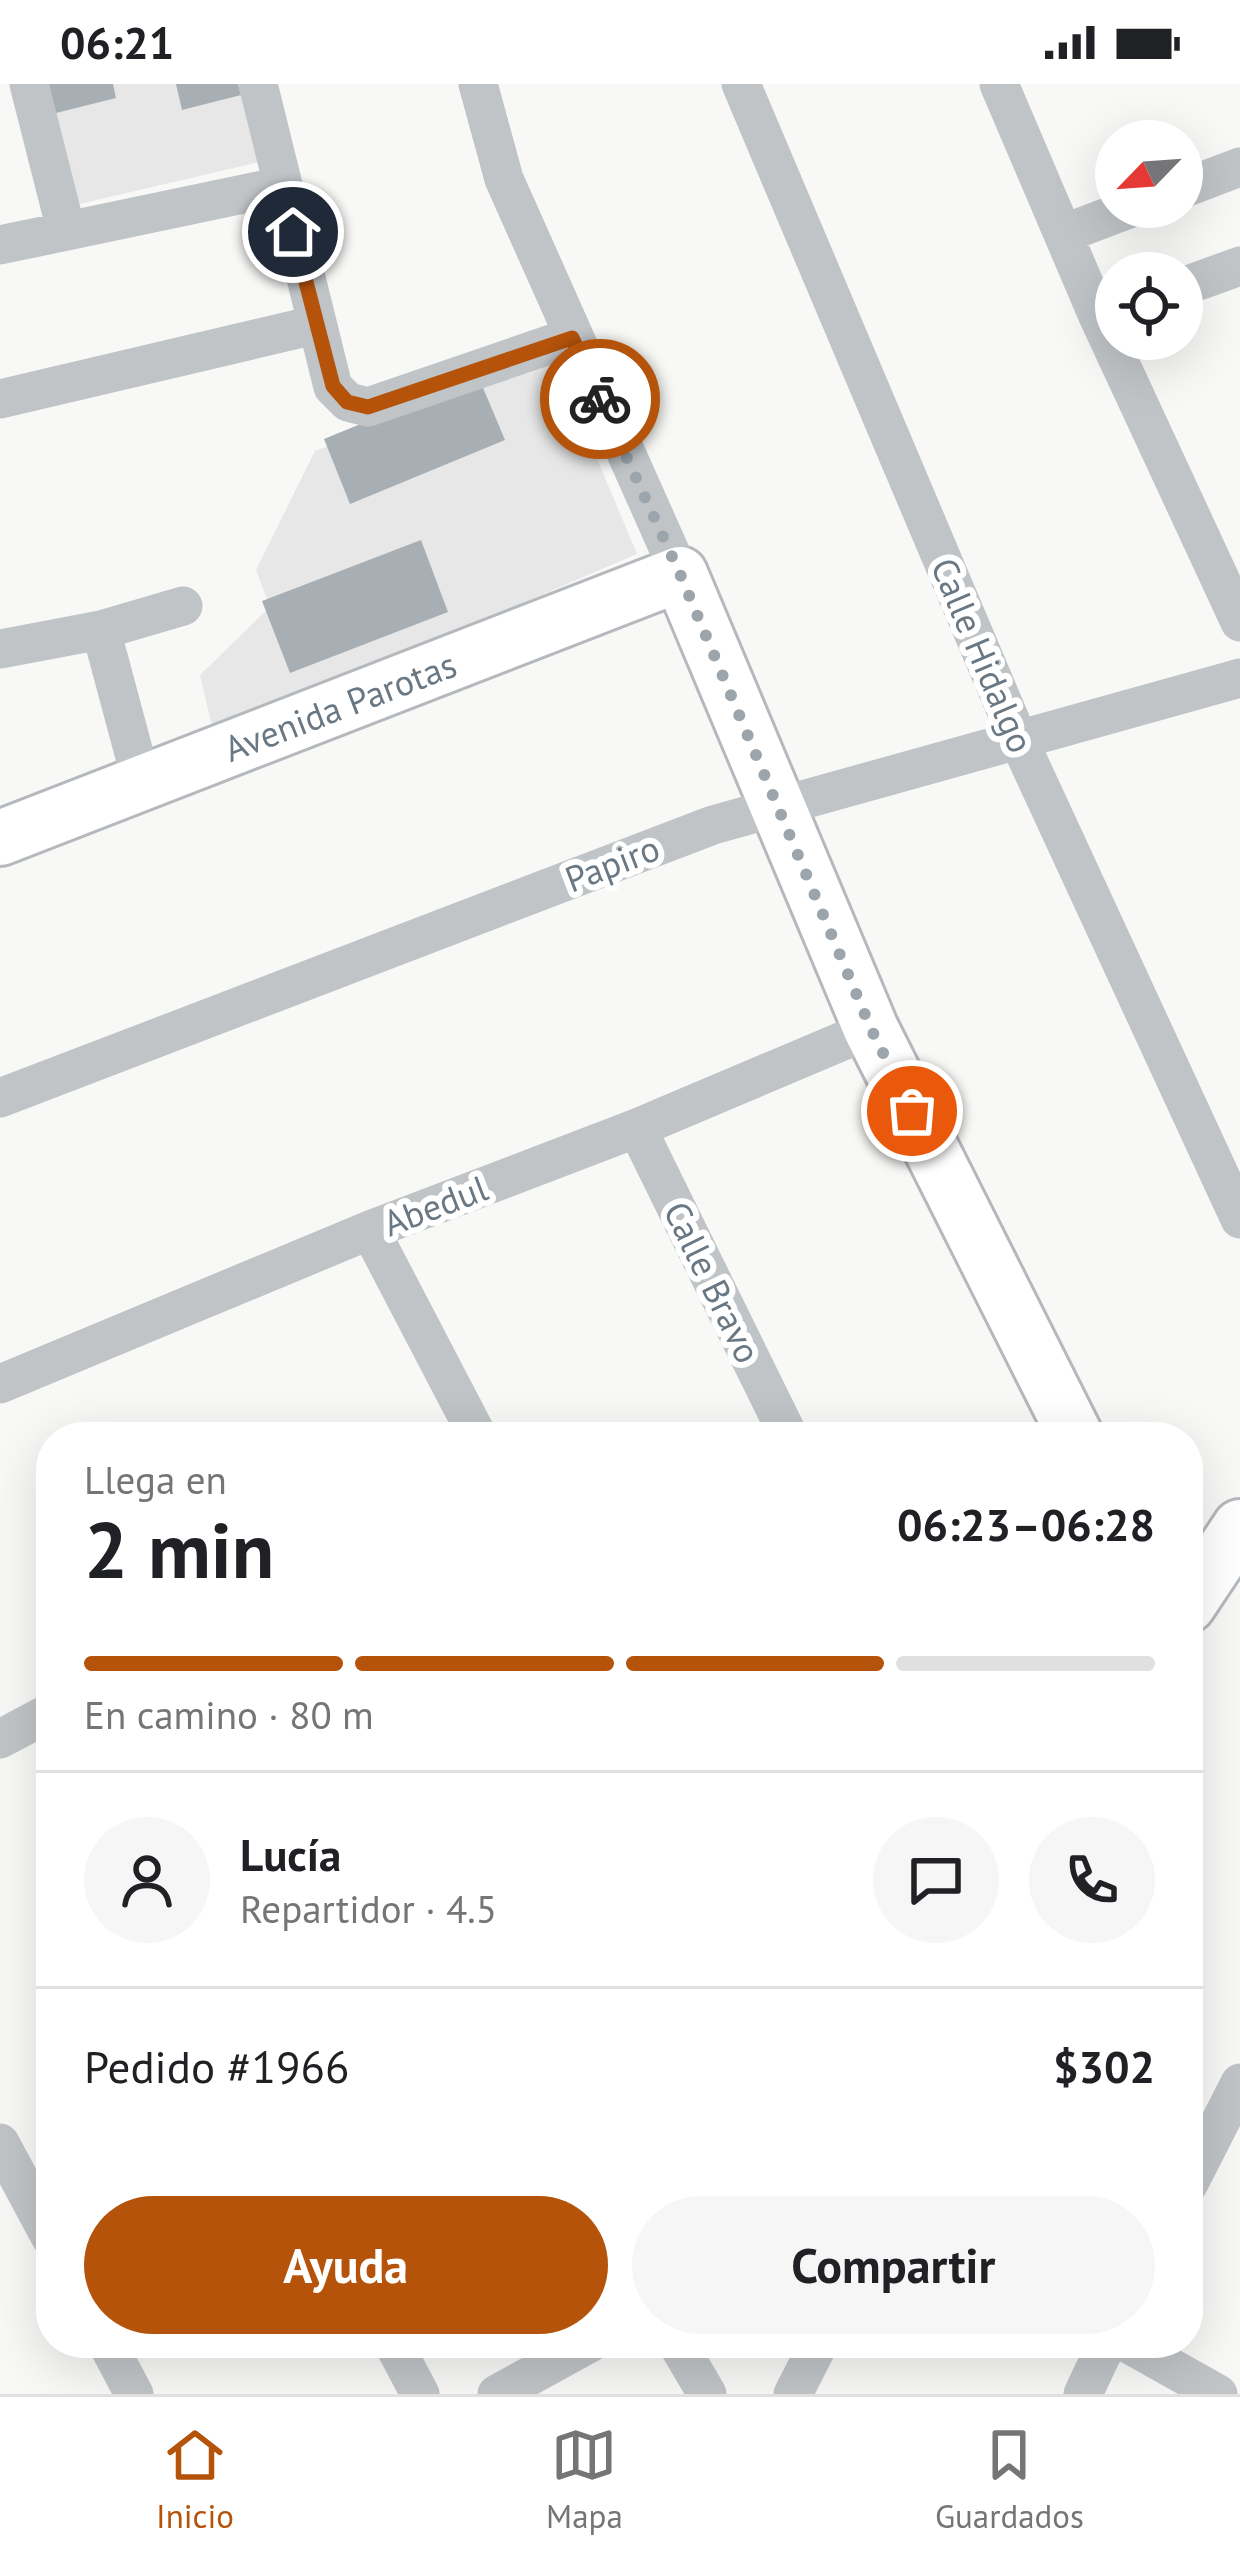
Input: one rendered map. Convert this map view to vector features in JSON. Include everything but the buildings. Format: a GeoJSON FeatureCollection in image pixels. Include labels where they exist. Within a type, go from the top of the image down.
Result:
{"type":"FeatureCollection","features":[{"type":"Feature","properties":{"kind":"street"},"geometry":{"type":"LineString","coordinates":[[29,84],[66,230]]}},
{"type":"Feature","properties":{"kind":"street"},"geometry":{"type":"LineString","coordinates":[[258,84],[315,325],[333,386],[347,402],[368,407],[572,338]]}},
{"type":"Feature","properties":{"kind":"street"},"geometry":{"type":"LineString","coordinates":[[478,84],[504,179],[680,574],[871,1029],[1068,1422]]}},
{"type":"Feature","properties":{"kind":"street","name":"Calle Hidalgo"},"geometry":{"type":"LineString","coordinates":[[741,84],[1019,741],[1240,1219]]}},
{"type":"Feature","properties":{"kind":"street"},"geometry":{"type":"LineString","coordinates":[[999,84],[1063,234],[1095,291]]}},
{"type":"Feature","properties":{"kind":"street"},"geometry":{"type":"LineString","coordinates":[[1203,181],[1240,167]]}},
{"type":"Feature","properties":{"kind":"street"},"geometry":{"type":"LineString","coordinates":[[0,245],[282,186]]}},
{"type":"Feature","properties":{"kind":"street"},"geometry":{"type":"LineString","coordinates":[[1063,234],[1095,222]]}},
{"type":"Feature","properties":{"kind":"street"},"geometry":{"type":"LineString","coordinates":[[1203,279],[1240,266]]}},
{"type":"Feature","properties":{"kind":"street"},"geometry":{"type":"LineString","coordinates":[[0,399],[315,325]]}},
{"type":"Feature","properties":{"kind":"street"},"geometry":{"type":"LineString","coordinates":[[1127,360],[1240,622]]}},
{"type":"Feature","properties":{"kind":"street","name":"Avenida Parotas"},"geometry":{"type":"LineString","coordinates":[[0,838],[680,574]]}},
{"type":"Feature","properties":{"kind":"street"},"geometry":{"type":"LineString","coordinates":[[0,649],[101,630],[183,606]]}},
{"type":"Feature","properties":{"kind":"street"},"geometry":{"type":"LineString","coordinates":[[101,630],[142,784]]}},
{"type":"Feature","properties":{"kind":"street","name":"Papiro"},"geometry":{"type":"LineString","coordinates":[[0,1099],[712,825],[1240,678]]}},
{"type":"Feature","properties":{"kind":"street","name":"Abedul"},"geometry":{"type":"LineString","coordinates":[[0,1384],[871,1029]]}},
{"type":"Feature","properties":{"kind":"street","name":"Calle Bravo"},"geometry":{"type":"LineString","coordinates":[[637,1127],[782,1422]]}},
{"type":"Feature","properties":{"kind":"street"},"geometry":{"type":"LineString","coordinates":[[370,1230],[470,1422]]}},
{"type":"Feature","properties":{"kind":"street"},"geometry":{"type":"LineString","coordinates":[[1203,1585],[1235,1542]]}},
{"type":"Feature","properties":{"kind":"street"},"geometry":{"type":"LineString","coordinates":[[0,1739],[36,1720]]}},
{"type":"Feature","properties":{"kind":"street"},"geometry":{"type":"LineString","coordinates":[[1203,2156],[1240,2083]]}},
{"type":"Feature","properties":{"kind":"street"},"geometry":{"type":"LineString","coordinates":[[0,2143],[36,2211]]}},
{"type":"Feature","properties":{"kind":"street"},"geometry":{"type":"LineString","coordinates":[[115,2358],[134,2394]]}},
{"type":"Feature","properties":{"kind":"street"},"geometry":{"type":"LineString","coordinates":[[401,2358],[420,2394]]}},
{"type":"Feature","properties":{"kind":"street"},"geometry":{"type":"LineString","coordinates":[[497,2394],[563,2358]]}},
{"type":"Feature","properties":{"kind":"street"},"geometry":{"type":"LineString","coordinates":[[686,2358],[707,2394]]}},
{"type":"Feature","properties":{"kind":"street"},"geometry":{"type":"LineString","coordinates":[[793,2394],[811,2358]]}},
{"type":"Feature","properties":{"kind":"street"},"geometry":{"type":"LineString","coordinates":[[1083,2394],[1100,2358]]}},
{"type":"Feature","properties":{"kind":"street"},"geometry":{"type":"LineString","coordinates":[[1153,2358],[1218,2394]]}},
{"type":"Feature","properties":{"kind":"shaded area"},"geometry":{"type":"Polygon","coordinates":[[[43,84],[245,84],[264,161],[71,206],[43,84]]]}},
{"type":"Feature","properties":{"kind":"shaded area"},"geometry":{"type":"Polygon","coordinates":[[[556,361],[637,554],[214,735],[200,675],[270,607],[256,570],[315,451],[556,361]]]}},
{"type":"Feature","properties":{"kind":"way so far"},"geometry":{"type":"LineString","coordinates":[[600,399],[680,574],[871,1029],[912,1111]]}},
{"type":"Feature","properties":{"kind":"route"},"geometry":{"type":"LineString","coordinates":[[293,232],[333,386],[347,402],[368,407],[572,338],[600,399]]}}]}
